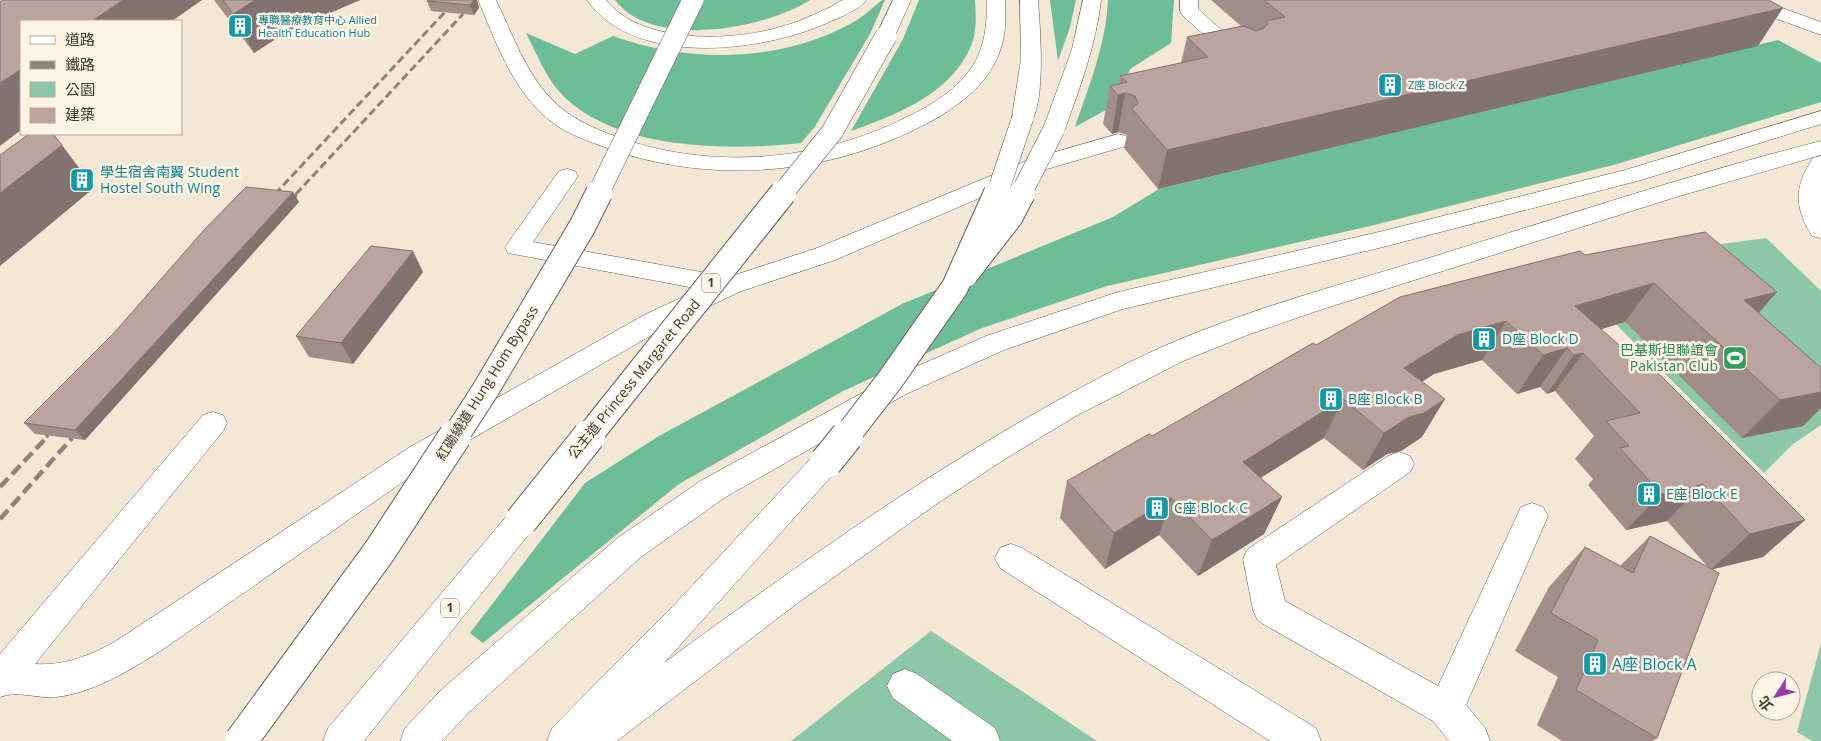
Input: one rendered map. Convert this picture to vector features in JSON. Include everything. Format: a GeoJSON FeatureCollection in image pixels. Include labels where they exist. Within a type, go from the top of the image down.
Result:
{"type":"FeatureCollection","features":[{"type":"Feature","properties":{"kind":"main road"},"geometry":{"type":"LineString","coordinates":[[487,0],[525,82],[537,99],[557,116],[581,130],[616,145],[645,153],[725,163],[764,163],[834,153],[876,140],[914,122],[945,104],[966,89],[982,68],[993,48],[997,26],[996,3]]}},
{"type":"Feature","properties":{"kind":"main road"},"geometry":{"type":"LineString","coordinates":[[596,0],[611,17],[626,25],[664,38],[688,41],[742,41],[791,30],[824,17],[857,0]]}},
{"type":"Feature","properties":{"kind":"main road","name":"紅磡繞道 Hung Hom Bypass"},"geometry":{"type":"LineString","coordinates":[[242,741],[379,552],[486,389],[582,227],[693,0]]}},
{"type":"Feature","properties":{"kind":"main road"},"geometry":{"type":"LineString","coordinates":[[824,17],[838,0]]}},
{"type":"Feature","properties":{"kind":"main road","name":"公主道 Princess Margaret Road"},"geometry":{"type":"LineString","coordinates":[[341,741],[521,521],[832,132],[886,36],[902,0]]}},
{"type":"Feature","properties":{"kind":"main road"},"geometry":{"type":"LineString","coordinates":[[955,287],[998,190],[1012,154],[1023,117],[1030,87],[1032,58],[1029,0]]}},
{"type":"Feature","properties":{"kind":"main road"},"geometry":{"type":"LineString","coordinates":[[565,741],[687,615],[826,462],[890,380],[955,287],[1010,216],[1018,204],[1054,128],[1090,20],[1092,0]]}},
{"type":"Feature","properties":{"kind":"main road"},"geometry":{"type":"LineString","coordinates":[[1189,0],[1189,10],[1245,61]]}},
{"type":"Feature","properties":{"kind":"main road"},"geometry":{"type":"LineString","coordinates":[[1743,0],[1821,28]]}},
{"type":"Feature","properties":{"kind":"main road"},"geometry":{"type":"LineString","coordinates":[[418,741],[455,701],[630,548],[713,489],[896,387],[994,343],[1118,301],[1383,239],[1557,195],[1633,175],[1821,118]]}},
{"type":"Feature","properties":{"kind":"main road"},"geometry":{"type":"LineString","coordinates":[[2,678],[44,681],[75,677],[114,661],[166,628],[420,455],[655,320],[730,286],[826,254],[1039,164],[1118,141]]}},
{"type":"Feature","properties":{"kind":"main road"},"geometry":{"type":"LineString","coordinates":[[587,741],[910,504],[985,456],[1099,390],[1144,367],[1208,340],[1280,314],[1577,220],[1821,148]]}},
{"type":"Feature","properties":{"kind":"main road"},"geometry":{"type":"LineString","coordinates":[[1821,163],[1810,183],[1810,200],[1821,230]]}},
{"type":"Feature","properties":{"kind":"main road"},"geometry":{"type":"LineString","coordinates":[[567,176],[517,247],[730,286]]}},
{"type":"Feature","properties":{"kind":"main road"},"geometry":{"type":"LineString","coordinates":[[2,678],[213,423]]}},
{"type":"Feature","properties":{"kind":"main road"},"geometry":{"type":"LineString","coordinates":[[1399,464],[1259,559],[1270,610],[1446,708],[1472,741]]}},
{"type":"Feature","properties":{"kind":"main road"},"geometry":{"type":"LineString","coordinates":[[1446,708],[1532,516]]}},
{"type":"Feature","properties":{"kind":"main road"},"geometry":{"type":"LineString","coordinates":[[1011,558],[1303,741]]}},
{"type":"Feature","properties":{"kind":"main road"},"geometry":{"type":"LineString","coordinates":[[905,686],[982,741]]}},
{"type":"Feature","properties":{"kind":"green space"},"geometry":{"type":"Polygon","coordinates":[[[615,0],[810,0],[766,19],[739,26],[710,30],[682,30],[655,25],[632,16],[615,0]]]}},
{"type":"Feature","properties":{"kind":"green space"},"geometry":{"type":"Polygon","coordinates":[[[882,0],[885,0],[870,34],[814,128],[801,143],[772,146],[705,146],[671,142],[638,135],[607,125],[579,109],[557,89],[544,69],[526,33],[575,54],[613,36],[641,45],[671,51],[732,55],[792,47],[821,37],[857,20],[882,0]]]}},
{"type":"Feature","properties":{"kind":"green space"},"geometry":{"type":"Polygon","coordinates":[[[919,0],[975,0],[975,29],[971,46],[962,63],[936,90],[903,110],[851,131],[903,39],[919,0]]]}},
{"type":"Feature","properties":{"kind":"green space"},"geometry":{"type":"Polygon","coordinates":[[[1050,0],[1076,0],[1070,27],[1058,61],[1050,0]]]}},
{"type":"Feature","properties":{"kind":"green space"},"geometry":{"type":"Polygon","coordinates":[[[1108,0],[1174,0],[1171,43],[1130,69],[1117,104],[1075,127],[1100,49],[1107,16],[1108,0]]]}},
{"type":"Feature","properties":{"kind":"green space"},"geometry":{"type":"Polygon","coordinates":[[[1778,40],[1821,63],[1821,102],[1617,164],[1370,226],[1107,286],[982,328],[843,391],[679,484],[483,643],[470,633],[585,483],[659,436],[902,304],[1113,217],[1159,189],[1778,40]]]}},
{"type":"Feature","properties":{"kind":"green space","name":"巴基斯坦聯誼會 Pakistan Club"},"geometry":{"type":"Polygon","coordinates":[[[1766,238],[1821,291],[1821,425],[1793,444],[1764,473],[1573,281],[1678,250],[1766,238]]]}},
{"type":"Feature","properties":{"kind":"green space"},"geometry":{"type":"Polygon","coordinates":[[[931,631],[1097,741],[791,741],[931,631]]]}},
{"type":"Feature","properties":{"kind":"green space"},"geometry":{"type":"Polygon","coordinates":[[[1821,643],[1821,741],[1812,741],[1797,732],[1821,643]]]}},
{"type":"Feature","properties":{"kind":"building"},"geometry":{"type":"Polygon","coordinates":[[[2,0],[123,0],[93,20],[20,20],[20,70],[0,83],[0,2],[2,0]]]}},
{"type":"Feature","properties":{"kind":"building"},"geometry":{"type":"Polygon","coordinates":[[[223,0],[255,0],[233,14],[223,0]]]}},
{"type":"Feature","properties":{"kind":"building"},"geometry":{"type":"Polygon","coordinates":[[[428,0],[474,0],[470,5],[428,0]]]}},
{"type":"Feature","properties":{"kind":"building","name":"Z座 Block Z"},"geometry":{"type":"Polygon","coordinates":[[[1264,0],[1769,0],[1783,8],[1167,150],[1132,109],[1138,103],[1135,96],[1125,93],[1118,95],[1110,86],[1127,82],[1120,76],[1208,57],[1187,37],[1244,26],[1256,31],[1264,28],[1268,23],[1266,21],[1285,17],[1264,0]]]}},
{"type":"Feature","properties":{"kind":"building"},"geometry":{"type":"Polygon","coordinates":[[[28,135],[54,135],[62,145],[0,193],[0,155],[28,135]]]}},
{"type":"Feature","properties":{"kind":"building"},"geometry":{"type":"Polygon","coordinates":[[[246,187],[293,192],[75,430],[24,423],[114,333],[203,231],[246,187]]]}},
{"type":"Feature","properties":{"kind":"building"},"geometry":{"type":"Polygon","coordinates":[[[1705,232],[1777,292],[1744,300],[1821,368],[1821,392],[1780,400],[1654,283],[1575,306],[1646,369],[1653,368],[1805,520],[1750,534],[1703,484],[1661,494],[1620,448],[1629,446],[1606,421],[1640,413],[1583,353],[1574,355],[1567,348],[1543,355],[1506,321],[1457,335],[1404,368],[1445,399],[1424,413],[1409,417],[1384,433],[1343,399],[1243,462],[1282,497],[1212,540],[1171,498],[1114,533],[1067,481],[1149,434],[1152,436],[1313,343],[1316,345],[1400,297],[1580,251],[1585,255],[1705,232]]]}},
{"type":"Feature","properties":{"kind":"building"},"geometry":{"type":"Polygon","coordinates":[[[371,246],[413,251],[341,343],[296,336],[371,246]]]}},
{"type":"Feature","properties":{"kind":"building"},"geometry":{"type":"Polygon","coordinates":[[[1650,536],[1719,573],[1657,738],[1576,690],[1598,640],[1551,613],[1585,547],[1633,573],[1650,536]]]}},
{"type":"Feature","properties":{"kind":"railway"},"geometry":{"type":"LineString","coordinates":[[275,194],[445,12]]}},
{"type":"Feature","properties":{"kind":"railway"},"geometry":{"type":"LineString","coordinates":[[296,194],[463,14]]}},
{"type":"Feature","properties":{"kind":"railway"},"geometry":{"type":"LineString","coordinates":[[290,201],[298,193]]}},
{"type":"Feature","properties":{"kind":"railway"},"geometry":{"type":"LineString","coordinates":[[270,199],[275,194]]}},
{"type":"Feature","properties":{"kind":"railway"},"geometry":{"type":"LineString","coordinates":[[0,487],[48,436]]}},
{"type":"Feature","properties":{"kind":"railway"},"geometry":{"type":"LineString","coordinates":[[0,519],[72,438]]}},
{"type":"Feature","properties":{"kind":"place","name":"專職醫療教育中心 Allied Health Education Hub"},"geometry":{"type":"Point","coordinates":[240,26]}},
{"type":"Feature","properties":{"kind":"place","name":"Z座 Block Z"},"geometry":{"type":"Point","coordinates":[1390,85]}},
{"type":"Feature","properties":{"kind":"place","name":"學生宿舍南翼 Student Hostel South Wing"},"geometry":{"type":"Point","coordinates":[82,180]}},
{"type":"Feature","properties":{"kind":"place","name":"D座 Block D"},"geometry":{"type":"Point","coordinates":[1484,339]}},
{"type":"Feature","properties":{"kind":"place","name":"巴基斯坦聯誼會 Pakistan Club"},"geometry":{"type":"Point","coordinates":[1735,358]}},
{"type":"Feature","properties":{"kind":"place","name":"B座 Block B"},"geometry":{"type":"Point","coordinates":[1331,399]}},
{"type":"Feature","properties":{"kind":"place","name":"E座 Block E"},"geometry":{"type":"Point","coordinates":[1649,494]}},
{"type":"Feature","properties":{"kind":"place","name":"C座 Block C"},"geometry":{"type":"Point","coordinates":[1157,508]}},
{"type":"Feature","properties":{"kind":"place","name":"A座 Block A"},"geometry":{"type":"Point","coordinates":[1595,664]}}]}
